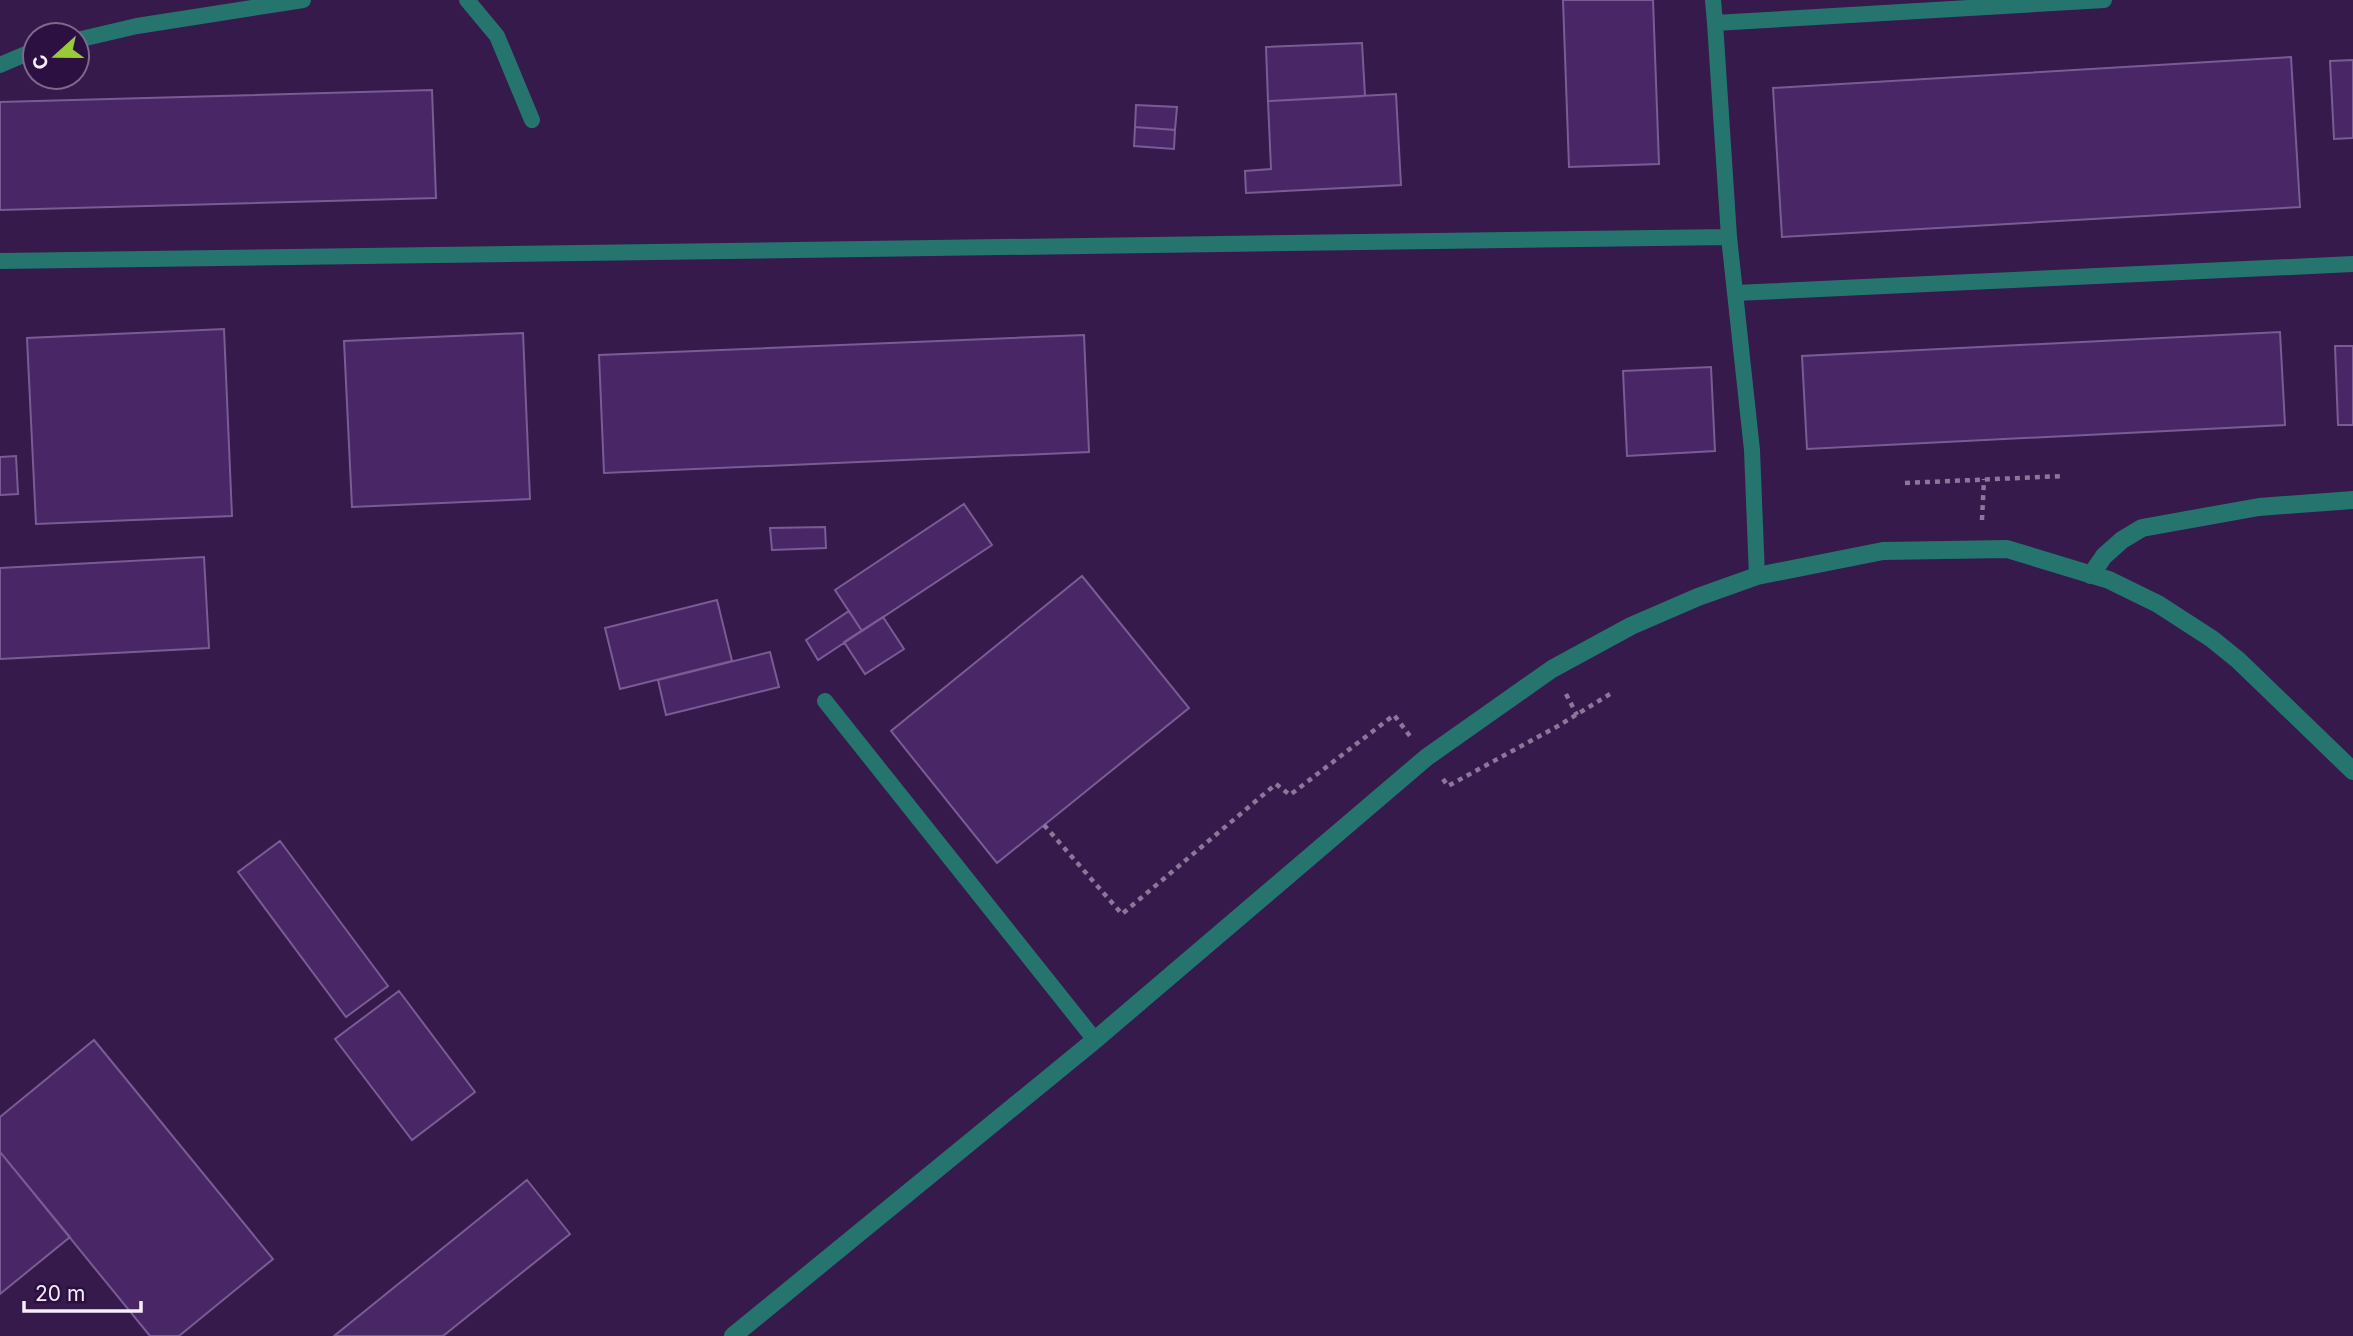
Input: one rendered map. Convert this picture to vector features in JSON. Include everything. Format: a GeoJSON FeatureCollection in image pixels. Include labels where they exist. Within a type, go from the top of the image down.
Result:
{"type":"FeatureCollection","features":[{"type":"Feature","properties":{"kind":"street"},"geometry":{"type":"LineString","coordinates":[[2091,575],[2104,556],[2122,540],[2142,528],[2259,507],[2353,500]]}},
{"type":"Feature","properties":{"kind":"street"},"geometry":{"type":"LineString","coordinates":[[733,1336],[1095,1040],[1427,757],[1552,669],[1586,650],[1631,626],[1757,576],[1883,551],[2007,549],[2109,580],[2158,604],[2212,639],[2238,660],[2353,771]]}},
{"type":"Feature","properties":{"kind":"lane"},"geometry":{"type":"LineString","coordinates":[[91,37],[137,26],[303,0]]}},
{"type":"Feature","properties":{"kind":"lane"},"geometry":{"type":"LineString","coordinates":[[467,0],[497,36],[532,120]]}},
{"type":"Feature","properties":{"kind":"lane"},"geometry":{"type":"LineString","coordinates":[[1713,0],[1729,237],[1752,450],[1757,576]]}},
{"type":"Feature","properties":{"kind":"lane"},"geometry":{"type":"LineString","coordinates":[[1715,23],[2104,0]]}},
{"type":"Feature","properties":{"kind":"lane"},"geometry":{"type":"LineString","coordinates":[[0,65],[21,56]]}},
{"type":"Feature","properties":{"kind":"lane"},"geometry":{"type":"LineString","coordinates":[[0,261],[1729,237]]}},
{"type":"Feature","properties":{"kind":"lane"},"geometry":{"type":"LineString","coordinates":[[1735,293],[2353,264]]}},
{"type":"Feature","properties":{"kind":"lane"},"geometry":{"type":"LineString","coordinates":[[825,701],[1095,1040]]}},
{"type":"Feature","properties":{"kind":"path"},"geometry":{"type":"LineString","coordinates":[[1905,483],[2064,476]]}},
{"type":"Feature","properties":{"kind":"path"},"geometry":{"type":"LineString","coordinates":[[1981,550],[1984,479]]}},
{"type":"Feature","properties":{"kind":"path"},"geometry":{"type":"LineString","coordinates":[[1044,825],[1122,914],[1276,784],[1290,795],[1394,715],[1448,786],[1558,726],[1610,694]]}},
{"type":"Feature","properties":{"kind":"building"},"geometry":{"type":"Polygon","coordinates":[[[1563,0],[1653,0],[1659,164],[1569,167],[1563,0]]]}},
{"type":"Feature","properties":{"kind":"building"},"geometry":{"type":"Polygon","coordinates":[[[1362,43],[1365,96],[1268,101],[1266,47],[1362,43]]]}},
{"type":"Feature","properties":{"kind":"building"},"geometry":{"type":"Polygon","coordinates":[[[2291,57],[2300,207],[1782,237],[1773,88],[2291,57]]]}},
{"type":"Feature","properties":{"kind":"building"},"geometry":{"type":"Polygon","coordinates":[[[2353,60],[2353,138],[2334,139],[2330,61],[2353,60]]]}},
{"type":"Feature","properties":{"kind":"building"},"geometry":{"type":"Polygon","coordinates":[[[432,90],[436,198],[0,210],[0,102],[432,90]]]}},
{"type":"Feature","properties":{"kind":"building"},"geometry":{"type":"Polygon","coordinates":[[[1396,94],[1401,185],[1246,193],[1245,171],[1271,169],[1268,101],[1396,94]]]}},
{"type":"Feature","properties":{"kind":"building"},"geometry":{"type":"Polygon","coordinates":[[[1136,105],[1177,107],[1175,130],[1135,127],[1136,105]]]}},
{"type":"Feature","properties":{"kind":"building"},"geometry":{"type":"Polygon","coordinates":[[[1135,127],[1175,130],[1174,149],[1134,146],[1135,127]]]}},
{"type":"Feature","properties":{"kind":"building"},"geometry":{"type":"Polygon","coordinates":[[[224,329],[232,516],[36,524],[27,338],[224,329]]]}},
{"type":"Feature","properties":{"kind":"building"},"geometry":{"type":"Polygon","coordinates":[[[2280,332],[2285,425],[1807,449],[1802,356],[2280,332]]]}},
{"type":"Feature","properties":{"kind":"building"},"geometry":{"type":"Polygon","coordinates":[[[523,333],[530,499],[352,507],[344,341],[523,333]]]}},
{"type":"Feature","properties":{"kind":"building"},"geometry":{"type":"Polygon","coordinates":[[[1084,335],[1089,452],[604,473],[599,355],[1084,335]]]}},
{"type":"Feature","properties":{"kind":"building"},"geometry":{"type":"Polygon","coordinates":[[[2335,346],[2353,346],[2353,425],[2338,425],[2335,346]]]}},
{"type":"Feature","properties":{"kind":"building"},"geometry":{"type":"Polygon","coordinates":[[[1711,367],[1715,451],[1627,456],[1623,371],[1711,367]]]}},
{"type":"Feature","properties":{"kind":"building"},"geometry":{"type":"Polygon","coordinates":[[[16,456],[18,494],[0,495],[0,457],[16,456]]]}},
{"type":"Feature","properties":{"kind":"building"},"geometry":{"type":"Polygon","coordinates":[[[964,504],[992,545],[862,631],[835,590],[964,504]]]}},
{"type":"Feature","properties":{"kind":"building"},"geometry":{"type":"Polygon","coordinates":[[[825,527],[826,548],[772,550],[770,528],[825,527]]]}},
{"type":"Feature","properties":{"kind":"building"},"geometry":{"type":"Polygon","coordinates":[[[204,557],[209,648],[0,659],[0,568],[204,557]]]}},
{"type":"Feature","properties":{"kind":"building"},"geometry":{"type":"Polygon","coordinates":[[[1082,576],[1189,708],[997,863],[891,731],[1082,576]]]}},
{"type":"Feature","properties":{"kind":"building"},"geometry":{"type":"Polygon","coordinates":[[[717,600],[732,661],[620,689],[605,628],[717,600]]]}},
{"type":"Feature","properties":{"kind":"building"},"geometry":{"type":"Polygon","coordinates":[[[849,611],[862,631],[818,660],[806,640],[849,611]]]}},
{"type":"Feature","properties":{"kind":"building"},"geometry":{"type":"Polygon","coordinates":[[[883,617],[904,649],[865,674],[844,642],[883,617]]]}},
{"type":"Feature","properties":{"kind":"building"},"geometry":{"type":"Polygon","coordinates":[[[770,652],[779,687],[666,715],[658,680],[770,652]]]}},
{"type":"Feature","properties":{"kind":"building"},"geometry":{"type":"Polygon","coordinates":[[[280,841],[388,986],[346,1017],[238,872],[280,841]]]}},
{"type":"Feature","properties":{"kind":"building"},"geometry":{"type":"Polygon","coordinates":[[[399,991],[475,1092],[412,1140],[335,1039],[399,991]]]}},
{"type":"Feature","properties":{"kind":"building"},"geometry":{"type":"Polygon","coordinates":[[[94,1040],[273,1259],[179,1336],[150,1336],[0,1152],[0,1117],[94,1040]]]}},
{"type":"Feature","properties":{"kind":"building"},"geometry":{"type":"Polygon","coordinates":[[[0,1152],[70,1237],[0,1294],[0,1152]]]}},
{"type":"Feature","properties":{"kind":"building"},"geometry":{"type":"Polygon","coordinates":[[[527,1180],[570,1234],[443,1336],[334,1336],[527,1180]]]}}]}
